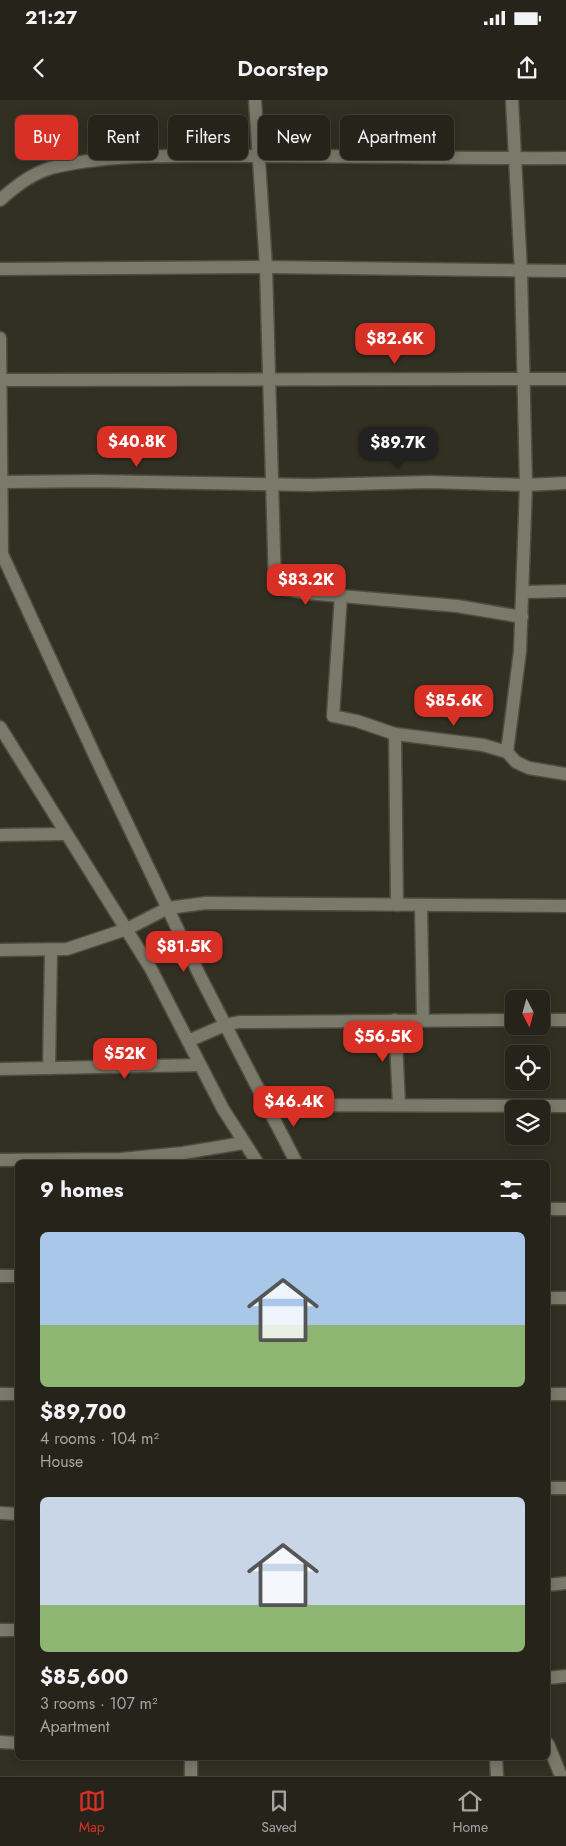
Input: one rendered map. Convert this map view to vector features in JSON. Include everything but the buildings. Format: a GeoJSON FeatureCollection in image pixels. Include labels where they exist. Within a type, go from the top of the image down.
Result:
{"type":"FeatureCollection","features":[{"type":"Feature","properties":{"kind":"street"},"geometry":{"type":"LineString","coordinates":[[0,200],[24,179],[50,169],[84,162],[171,156],[258,156],[256,100]]}},
{"type":"Feature","properties":{"kind":"street"},"geometry":{"type":"LineString","coordinates":[[507,752],[522,617],[526,485],[521,272],[512,100]]}},
{"type":"Feature","properties":{"kind":"street"},"geometry":{"type":"LineString","coordinates":[[330,157],[566,158]]}},
{"type":"Feature","properties":{"kind":"street"},"geometry":{"type":"LineString","coordinates":[[258,160],[266,267],[275,587],[306,593],[457,606],[522,617]]}},
{"type":"Feature","properties":{"kind":"street"},"geometry":{"type":"LineString","coordinates":[[0,269],[266,267],[521,272],[566,271]]}},
{"type":"Feature","properties":{"kind":"street"},"geometry":{"type":"LineString","coordinates":[[0,338],[3,482],[1,553],[168,908],[225,1025],[295,1160]]}},
{"type":"Feature","properties":{"kind":"street"},"geometry":{"type":"LineString","coordinates":[[1,380],[566,379]]}},
{"type":"Feature","properties":{"kind":"street"},"geometry":{"type":"LineString","coordinates":[[3,482],[94,481],[271,485],[430,482],[526,485],[566,483]]}},
{"type":"Feature","properties":{"kind":"street"},"geometry":{"type":"LineString","coordinates":[[523,592],[566,591]]}},
{"type":"Feature","properties":{"kind":"street"},"geometry":{"type":"LineString","coordinates":[[341,595],[333,716],[357,721],[396,734],[483,745],[507,752],[516,762],[529,768],[566,774]]}},
{"type":"Feature","properties":{"kind":"street"},"geometry":{"type":"LineString","coordinates":[[0,727],[151,969],[200,1065],[243,1143],[256,1160]]}},
{"type":"Feature","properties":{"kind":"street"},"geometry":{"type":"LineString","coordinates":[[396,734],[397,905]]}},
{"type":"Feature","properties":{"kind":"street"},"geometry":{"type":"LineString","coordinates":[[0,835],[65,834]]}},
{"type":"Feature","properties":{"kind":"street"},"geometry":{"type":"LineString","coordinates":[[0,950],[52,951],[81,945],[127,929],[168,908],[225,902],[421,906],[566,906]]}},
{"type":"Feature","properties":{"kind":"street"},"geometry":{"type":"LineString","coordinates":[[421,906],[423,1020]]}},
{"type":"Feature","properties":{"kind":"street"},"geometry":{"type":"LineString","coordinates":[[49,1068],[52,951]]}},
{"type":"Feature","properties":{"kind":"street"},"geometry":{"type":"LineString","coordinates":[[396,1020],[399,1104]]}},
{"type":"Feature","properties":{"kind":"street"},"geometry":{"type":"LineString","coordinates":[[188,1041],[225,1025],[239,1022],[505,1020]]}},
{"type":"Feature","properties":{"kind":"street"},"geometry":{"type":"LineString","coordinates":[[550,1020],[566,1020]]}},
{"type":"Feature","properties":{"kind":"street"},"geometry":{"type":"LineString","coordinates":[[0,1069],[200,1065]]}},
{"type":"Feature","properties":{"kind":"street"},"geometry":{"type":"LineString","coordinates":[[267,1106],[399,1104],[566,1106]]}},
{"type":"Feature","properties":{"kind":"street"},"geometry":{"type":"LineString","coordinates":[[129,1160],[243,1143]]}},
{"type":"Feature","properties":{"kind":"street"},"geometry":{"type":"LineString","coordinates":[[0,1160],[15,1160]]}},
{"type":"Feature","properties":{"kind":"street"},"geometry":{"type":"LineString","coordinates":[[550,1209],[566,1209]]}},
{"type":"Feature","properties":{"kind":"street"},"geometry":{"type":"LineString","coordinates":[[0,1276],[15,1276]]}},
{"type":"Feature","properties":{"kind":"street"},"geometry":{"type":"LineString","coordinates":[[550,1298],[566,1298]]}},
{"type":"Feature","properties":{"kind":"street"},"geometry":{"type":"LineString","coordinates":[[0,1394],[15,1394]]}},
{"type":"Feature","properties":{"kind":"street"},"geometry":{"type":"LineString","coordinates":[[550,1394],[566,1394]]}},
{"type":"Feature","properties":{"kind":"street"},"geometry":{"type":"LineString","coordinates":[[550,1488],[566,1488]]}},
{"type":"Feature","properties":{"kind":"street"},"geometry":{"type":"LineString","coordinates":[[0,1514],[15,1514]]}},
{"type":"Feature","properties":{"kind":"street"},"geometry":{"type":"LineString","coordinates":[[550,1585],[566,1583]]}},
{"type":"Feature","properties":{"kind":"street"},"geometry":{"type":"LineString","coordinates":[[0,1630],[15,1630]]}},
{"type":"Feature","properties":{"kind":"street"},"geometry":{"type":"LineString","coordinates":[[550,1677],[566,1676]]}},
{"type":"Feature","properties":{"kind":"street"},"geometry":{"type":"LineString","coordinates":[[0,1742],[15,1743]]}},
{"type":"Feature","properties":{"kind":"street"},"geometry":{"type":"LineString","coordinates":[[550,1749],[562,1776]]}},
{"type":"Feature","properties":{"kind":"street"},"geometry":{"type":"LineString","coordinates":[[191,1760],[191,1776]]}},
{"type":"Feature","properties":{"kind":"street"},"geometry":{"type":"LineString","coordinates":[[496,1760],[496,1776]]}}]}
